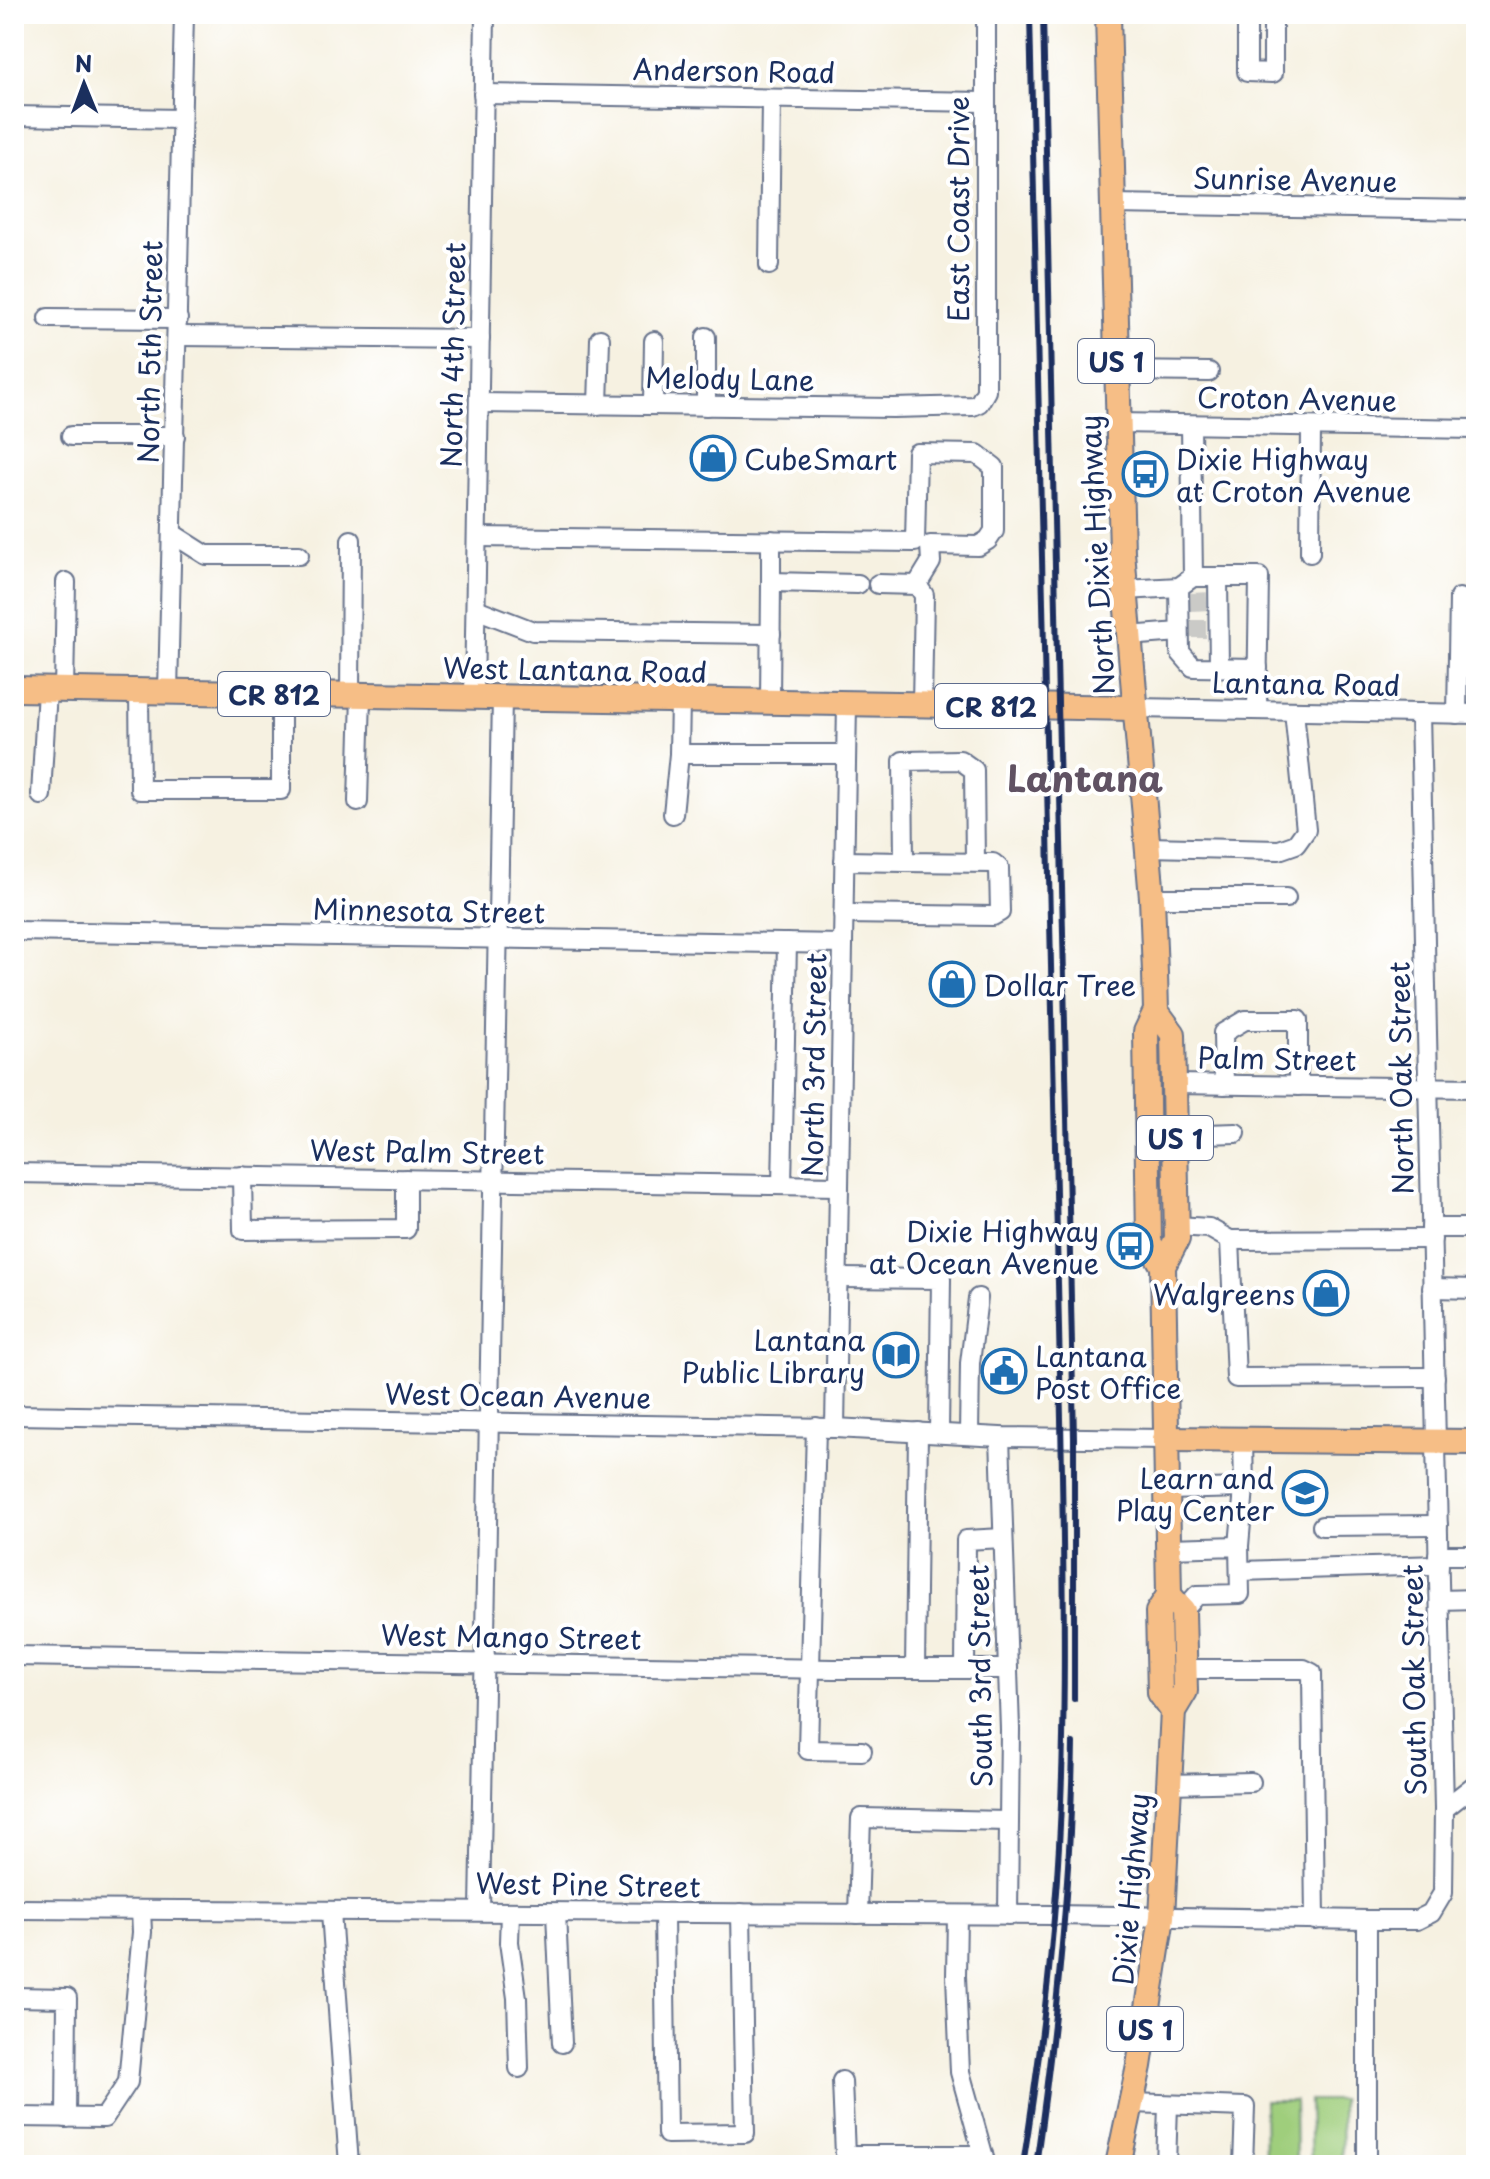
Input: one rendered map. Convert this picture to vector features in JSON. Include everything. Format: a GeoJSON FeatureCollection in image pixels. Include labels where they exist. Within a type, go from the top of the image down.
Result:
{"type":"FeatureCollection","features":[{"type":"Feature","properties":{"kind":"main road","name":"North Dixie Highway"},"geometry":{"type":"LineString","coordinates":[[1108,14],[1118,423],[1125,590],[1135,708]]}},
{"type":"Feature","properties":{"kind":"main road","name":"West Lantana Road"},"geometry":{"type":"LineString","coordinates":[[14,689],[1135,708]]}},
{"type":"Feature","properties":{"kind":"main road","name":"Dixie Highway"},"geometry":{"type":"LineString","coordinates":[[1135,708],[1152,898],[1156,1011],[1146,1032],[1149,1242],[1163,1266]]}},
{"type":"Feature","properties":{"kind":"main road","name":"Dixie Highway"},"geometry":{"type":"LineString","coordinates":[[1118,2165],[1132,2103],[1162,1917],[1173,1711],[1185,1691],[1185,1669],[1168,1548],[1165,1439],[1163,1266],[1177,1239],[1173,1034],[1156,1011]]}},
{"type":"Feature","properties":{"kind":"main road"},"geometry":{"type":"LineString","coordinates":[[1165,1439],[1476,1442]]}},
{"type":"Feature","properties":{"kind":"main road","name":"Dixie Highway"},"geometry":{"type":"LineString","coordinates":[[1173,1711],[1160,1693],[1158,1612],[1176,1603]]}},
{"type":"Feature","properties":{"kind":"street","name":"North 5th Street"},"geometry":{"type":"LineString","coordinates":[[168,692],[184,14]]}},
{"type":"Feature","properties":{"kind":"street","name":"North 4th Street"},"geometry":{"type":"LineString","coordinates":[[474,697],[485,14]]}},
{"type":"Feature","properties":{"kind":"street","name":"East Coast Drive"},"geometry":{"type":"LineString","coordinates":[[979,403],[986,391],[986,14]]}},
{"type":"Feature","properties":{"kind":"street"},"geometry":{"type":"LineString","coordinates":[[1247,14],[1247,72],[1273,73],[1273,14]]}},
{"type":"Feature","properties":{"kind":"street","name":"Anderson Road"},"geometry":{"type":"LineString","coordinates":[[483,94],[985,102]]}},
{"type":"Feature","properties":{"kind":"street"},"geometry":{"type":"LineString","coordinates":[[769,265],[771,99]]}},
{"type":"Feature","properties":{"kind":"street"},"geometry":{"type":"LineString","coordinates":[[14,116],[181,119]]}},
{"type":"Feature","properties":{"kind":"street","name":"Sunrise Avenue"},"geometry":{"type":"LineString","coordinates":[[1112,204],[1476,210]]}},
{"type":"Feature","properties":{"kind":"street"},"geometry":{"type":"LineString","coordinates":[[48,318],[178,327],[480,339]]}},
{"type":"Feature","properties":{"kind":"street"},"geometry":{"type":"LineString","coordinates":[[706,337],[706,406]]}},
{"type":"Feature","properties":{"kind":"street"},"geometry":{"type":"LineString","coordinates":[[598,405],[600,339]]}},
{"type":"Feature","properties":{"kind":"street"},"geometry":{"type":"LineString","coordinates":[[653,405],[654,341]]}},
{"type":"Feature","properties":{"kind":"street"},"geometry":{"type":"LineString","coordinates":[[1117,371],[1209,372]]}},
{"type":"Feature","properties":{"kind":"street","name":"Melody Lane"},"geometry":{"type":"LineString","coordinates":[[479,403],[893,408],[973,406],[979,403]]}},
{"type":"Feature","properties":{"kind":"street","name":"Croton Avenue"},"geometry":{"type":"LineString","coordinates":[[1118,423],[1476,429]]}},
{"type":"Feature","properties":{"kind":"street"},"geometry":{"type":"LineString","coordinates":[[1191,425],[1180,652],[1193,667],[1258,668]]}},
{"type":"Feature","properties":{"kind":"street"},"geometry":{"type":"LineString","coordinates":[[1310,553],[1311,427]]}},
{"type":"Feature","properties":{"kind":"street"},"geometry":{"type":"LineString","coordinates":[[71,436],[175,436]]}},
{"type":"Feature","properties":{"kind":"street"},"geometry":{"type":"LineString","coordinates":[[477,537],[771,540],[923,544],[978,546],[988,540],[994,531],[994,467],[977,454],[917,453],[923,544],[931,562],[917,585]]}},
{"type":"Feature","properties":{"kind":"street"},"geometry":{"type":"LineString","coordinates":[[173,534],[206,555],[299,555]]}},
{"type":"Feature","properties":{"kind":"street"},"geometry":{"type":"LineString","coordinates":[[351,540],[358,802]]}},
{"type":"Feature","properties":{"kind":"street"},"geometry":{"type":"LineString","coordinates":[[770,702],[771,540]]}},
{"type":"Feature","properties":{"kind":"street"},"geometry":{"type":"LineString","coordinates":[[1125,590],[1185,592],[1218,578],[1259,577],[1257,710]]}},
{"type":"Feature","properties":{"kind":"street"},"geometry":{"type":"LineString","coordinates":[[1218,578],[1215,601],[1219,667]]}},
{"type":"Feature","properties":{"kind":"street"},"geometry":{"type":"LineString","coordinates":[[41,795],[56,690],[66,582]]}},
{"type":"Feature","properties":{"kind":"street"},"geometry":{"type":"LineString","coordinates":[[771,582],[858,584]]}},
{"type":"Feature","properties":{"kind":"street"},"geometry":{"type":"LineString","coordinates":[[878,584],[917,585]]}},
{"type":"Feature","properties":{"kind":"street"},"geometry":{"type":"LineString","coordinates":[[917,585],[924,595],[922,704]]}},
{"type":"Feature","properties":{"kind":"street"},"geometry":{"type":"LineString","coordinates":[[1459,598],[1467,714]]}},
{"type":"Feature","properties":{"kind":"street"},"geometry":{"type":"LineString","coordinates":[[476,609],[533,631],[771,634]]}},
{"type":"Feature","properties":{"kind":"street"},"geometry":{"type":"LineString","coordinates":[[1128,636],[1182,630]]}},
{"type":"Feature","properties":{"kind":"street"},"geometry":{"type":"LineString","coordinates":[[139,691],[140,790],[281,790],[281,694]]}},
{"type":"Feature","properties":{"kind":"street"},"geometry":{"type":"LineString","coordinates":[[480,1910],[502,697]]}},
{"type":"Feature","properties":{"kind":"street"},"geometry":{"type":"LineString","coordinates":[[673,814],[680,700]]}},
{"type":"Feature","properties":{"kind":"street","name":"North 3rd Street"},"geometry":{"type":"LineString","coordinates":[[847,703],[838,1278],[810,1669],[808,1750],[862,1751]]}},
{"type":"Feature","properties":{"kind":"street","name":"Lantana Road"},"geometry":{"type":"LineString","coordinates":[[1135,708],[1467,714]]}},
{"type":"Feature","properties":{"kind":"street"},"geometry":{"type":"LineString","coordinates":[[1148,847],[1279,850],[1296,844],[1306,830],[1294,711]]}},
{"type":"Feature","properties":{"kind":"street","name":"North Oak Street"},"geometry":{"type":"LineString","coordinates":[[1420,713],[1436,1441]]}},
{"type":"Feature","properties":{"kind":"street"},"geometry":{"type":"LineString","coordinates":[[679,754],[846,754]]}},
{"type":"Feature","properties":{"kind":"street"},"geometry":{"type":"LineString","coordinates":[[904,862],[903,761],[960,760],[974,770],[975,862]]}},
{"type":"Feature","properties":{"kind":"street"},"geometry":{"type":"LineString","coordinates":[[843,914],[993,916],[1000,912],[999,868],[993,863],[844,861]]}},
{"type":"Feature","properties":{"kind":"street"},"geometry":{"type":"LineString","coordinates":[[1152,898],[1286,898]]}},
{"type":"Feature","properties":{"kind":"street","name":"Minnesota Street"},"geometry":{"type":"LineString","coordinates":[[14,931],[843,944]]}},
{"type":"Feature","properties":{"kind":"street"},"geometry":{"type":"LineString","coordinates":[[782,1185],[787,943]]}},
{"type":"Feature","properties":{"kind":"street"},"geometry":{"type":"LineString","coordinates":[[1224,1085],[1223,1033],[1245,1020],[1298,1020],[1298,1086]]}},
{"type":"Feature","properties":{"kind":"street","name":"Palm Street"},"geometry":{"type":"LineString","coordinates":[[1174,1084],[1476,1088]]}},
{"type":"Feature","properties":{"kind":"street"},"geometry":{"type":"LineString","coordinates":[[1175,1135],[1236,1133]]}},
{"type":"Feature","properties":{"kind":"street","name":"West Palm Street"},"geometry":{"type":"LineString","coordinates":[[14,1173],[839,1186]]}},
{"type":"Feature","properties":{"kind":"street"},"geometry":{"type":"LineString","coordinates":[[242,1176],[243,1230],[406,1229],[406,1179]]}},
{"type":"Feature","properties":{"kind":"street"},"geometry":{"type":"LineString","coordinates":[[1177,1226],[1209,1228],[1230,1240],[1431,1234],[1476,1228]]}},
{"type":"Feature","properties":{"kind":"street"},"geometry":{"type":"LineString","coordinates":[[1230,1240],[1236,1378],[1435,1377]]}},
{"type":"Feature","properties":{"kind":"street"},"geometry":{"type":"LineString","coordinates":[[838,1278],[941,1279],[939,1433]]}},
{"type":"Feature","properties":{"kind":"street"},"geometry":{"type":"LineString","coordinates":[[1432,1288],[1476,1289]]}},
{"type":"Feature","properties":{"kind":"street"},"geometry":{"type":"LineString","coordinates":[[969,1435],[970,1363],[978,1298]]}},
{"type":"Feature","properties":{"kind":"street","name":"West Ocean Avenue"},"geometry":{"type":"LineString","coordinates":[[14,1415],[826,1428],[1000,1437],[1165,1439]]}},
{"type":"Feature","properties":{"kind":"street"},"geometry":{"type":"LineString","coordinates":[[915,1669],[918,1432]]}},
{"type":"Feature","properties":{"kind":"street","name":"South 3rd Street"},"geometry":{"type":"LineString","coordinates":[[1000,1437],[1008,1669],[1008,1915]]}},
{"type":"Feature","properties":{"kind":"street"},"geometry":{"type":"LineString","coordinates":[[1176,1603],[1197,1595],[1240,1594],[1243,1440]]}},
{"type":"Feature","properties":{"kind":"street","name":"South Oak Street"},"geometry":{"type":"LineString","coordinates":[[1431,1913],[1443,1893],[1444,1809],[1436,1441]]}},
{"type":"Feature","properties":{"kind":"street"},"geometry":{"type":"LineString","coordinates":[[1167,1490],[1244,1488]]}},
{"type":"Feature","properties":{"kind":"street"},"geometry":{"type":"LineString","coordinates":[[1322,1526],[1438,1525]]}},
{"type":"Feature","properties":{"kind":"street"},"geometry":{"type":"LineString","coordinates":[[965,1669],[966,1540],[1003,1538]]}},
{"type":"Feature","properties":{"kind":"street"},"geometry":{"type":"LineString","coordinates":[[1168,1548],[1239,1546]]}},
{"type":"Feature","properties":{"kind":"street"},"geometry":{"type":"LineString","coordinates":[[1240,1571],[1438,1560],[1476,1555]]}},
{"type":"Feature","properties":{"kind":"street"},"geometry":{"type":"LineString","coordinates":[[1440,1600],[1476,1599]]}},
{"type":"Feature","properties":{"kind":"street","name":"West Mango Street"},"geometry":{"type":"LineString","coordinates":[[14,1656],[810,1669],[1008,1669]]}},
{"type":"Feature","properties":{"kind":"street"},"geometry":{"type":"LineString","coordinates":[[1185,1669],[1304,1669],[1312,1673],[1315,1920]]}},
{"type":"Feature","properties":{"kind":"street"},"geometry":{"type":"LineString","coordinates":[[1170,1784],[1251,1782]]}},
{"type":"Feature","properties":{"kind":"street"},"geometry":{"type":"LineString","coordinates":[[1444,1809],[1476,1784]]}},
{"type":"Feature","properties":{"kind":"street"},"geometry":{"type":"LineString","coordinates":[[858,1914],[861,1818],[1009,1821]]}},
{"type":"Feature","properties":{"kind":"street","name":"West Pine Street"},"geometry":{"type":"LineString","coordinates":[[14,1909],[480,1910],[1315,1920],[1417,1920],[1431,1913]]}},
{"type":"Feature","properties":{"kind":"street"},"geometry":{"type":"LineString","coordinates":[[14,2117],[104,2118],[128,2082],[142,1932],[141,1910]]}},
{"type":"Feature","properties":{"kind":"street"},"geometry":{"type":"LineString","coordinates":[[331,1912],[349,2165]]}},
{"type":"Feature","properties":{"kind":"street"},"geometry":{"type":"LineString","coordinates":[[510,1912],[509,1942],[517,1998],[519,2068]]}},
{"type":"Feature","properties":{"kind":"street"},"geometry":{"type":"LineString","coordinates":[[556,1913],[562,2043]]}},
{"type":"Feature","properties":{"kind":"street"},"geometry":{"type":"LineString","coordinates":[[664,1913],[667,2134],[745,2133],[741,1913]]}},
{"type":"Feature","properties":{"kind":"street"},"geometry":{"type":"LineString","coordinates":[[842,2081],[845,2155],[985,2160],[960,2072],[957,1915]]}},
{"type":"Feature","properties":{"kind":"street"},"geometry":{"type":"LineString","coordinates":[[1367,1920],[1367,2165]]}},
{"type":"Feature","properties":{"kind":"street"},"geometry":{"type":"LineString","coordinates":[[14,1997],[67,1998],[66,2118]]}},
{"type":"Feature","properties":{"kind":"street"},"geometry":{"type":"LineString","coordinates":[[1132,2103],[1245,2107],[1243,2165]]}},
{"type":"Feature","properties":{"kind":"street"},"geometry":{"type":"LineString","coordinates":[[1166,2165],[1168,2105]]}},
{"type":"Feature","properties":{"kind":"green space"},"geometry":{"type":"Polygon","coordinates":[[[1309,2100],[1341,2100],[1342,2165],[1311,2165],[1309,2100]]]}},
{"type":"Feature","properties":{"kind":"green space"},"geometry":{"type":"Polygon","coordinates":[[[1264,2101],[1295,2101],[1296,2165],[1265,2165],[1264,2101]]]}},
{"type":"Feature","properties":{"kind":"tunnel"},"geometry":{"type":"LineString","coordinates":[[1189,602],[1213,601]]}},
{"type":"Feature","properties":{"kind":"tunnel"},"geometry":{"type":"LineString","coordinates":[[1188,629],[1213,629]]}},
{"type":"Feature","properties":{"kind":"railway"},"geometry":{"type":"LineString","coordinates":[[1023,2165],[1041,2042],[1054,1918],[1064,1669],[1030,14]]}},
{"type":"Feature","properties":{"kind":"railway"},"geometry":{"type":"LineString","coordinates":[[1043,14],[1074,1438],[1074,1699]]}},
{"type":"Feature","properties":{"kind":"railway"},"geometry":{"type":"LineString","coordinates":[[1036,2165],[1061,1955],[1073,1743]]}},
{"type":"Feature","properties":{"kind":"place","name":"CubeSmart"},"geometry":{"type":"Point","coordinates":[713,458]}},
{"type":"Feature","properties":{"kind":"place","name":"Dixie Highway at Croton Avenue"},"geometry":{"type":"Point","coordinates":[1145,474]}},
{"type":"Feature","properties":{"kind":"place","name":"Dollar Tree"},"geometry":{"type":"Point","coordinates":[952,984]}},
{"type":"Feature","properties":{"kind":"place","name":"Dixie Highway at Ocean Avenue"},"geometry":{"type":"Point","coordinates":[1130,1246]}},
{"type":"Feature","properties":{"kind":"place","name":"Walgreens"},"geometry":{"type":"Point","coordinates":[1326,1293]}},
{"type":"Feature","properties":{"kind":"place","name":"Lantana Public Library"},"geometry":{"type":"Point","coordinates":[896,1355]}},
{"type":"Feature","properties":{"kind":"place","name":"Lantana Post Office"},"geometry":{"type":"Point","coordinates":[1004,1371]}},
{"type":"Feature","properties":{"kind":"place","name":"Learn and Play Center"},"geometry":{"type":"Point","coordinates":[1305,1493]}},
{"type":"Feature","properties":{"kind":"district","name":"Lantana"},"geometry":{"type":"Point","coordinates":[1085,777]}}]}
